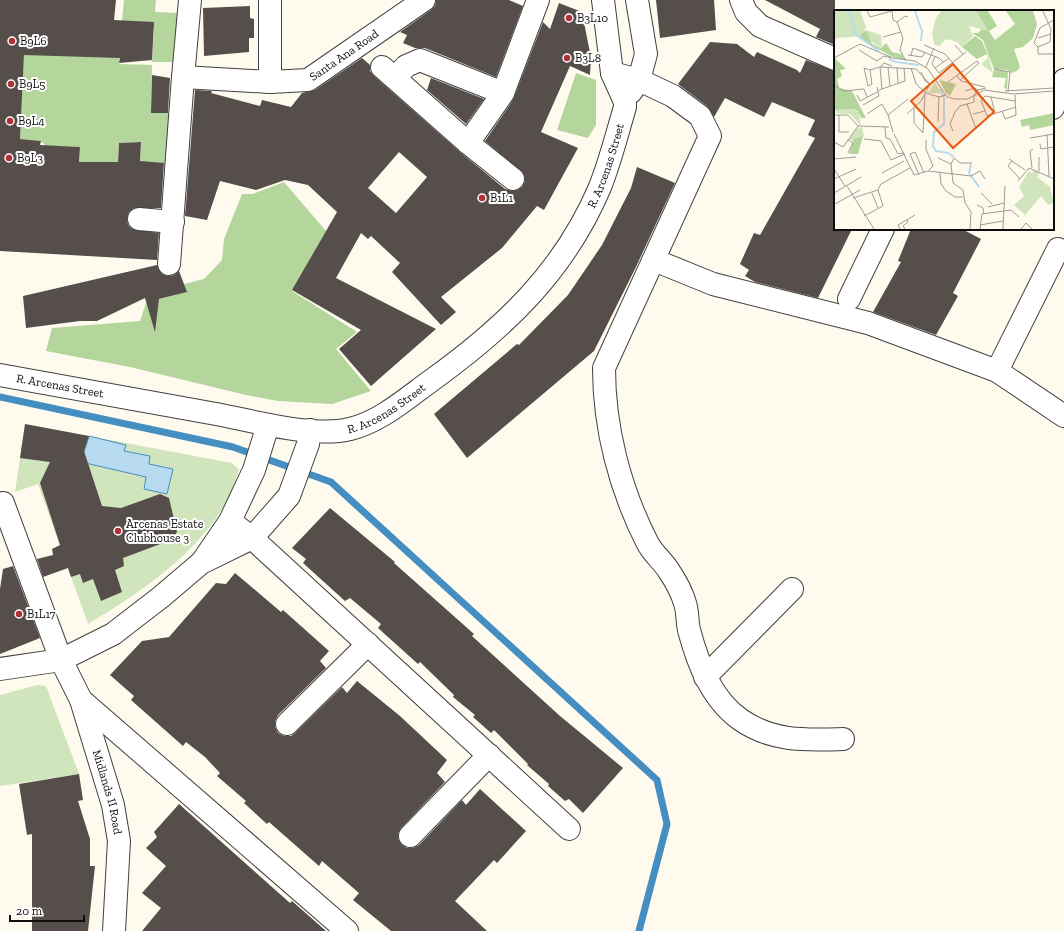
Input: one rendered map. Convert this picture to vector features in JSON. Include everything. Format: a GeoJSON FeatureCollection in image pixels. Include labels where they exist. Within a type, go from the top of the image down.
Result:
{"type":"FeatureCollection","features":[{"type":"Feature","properties":{"kind":"street"},"geometry":{"type":"LineString","coordinates":[[169,264],[190,0]]}},
{"type":"Feature","properties":{"kind":"street"},"geometry":{"type":"LineString","coordinates":[[270,0],[270,82]]}},
{"type":"Feature","properties":{"kind":"street","name":"Santa Ana Road"},"geometry":{"type":"LineString","coordinates":[[183,77],[270,82],[308,80],[424,0]]}},
{"type":"Feature","properties":{"kind":"street"},"geometry":{"type":"LineString","coordinates":[[468,143],[503,93],[538,0]]}},
{"type":"Feature","properties":{"kind":"street"},"geometry":{"type":"LineString","coordinates":[[603,0],[611,50],[612,73],[625,105]]}},
{"type":"Feature","properties":{"kind":"street","name":"R. Arcenas Street"},"geometry":{"type":"LineString","coordinates":[[0,375],[309,437],[350,430],[375,420],[469,353],[510,318],[552,272],[581,226],[600,187],[625,105],[639,80],[646,54],[637,0]]}},
{"type":"Feature","properties":{"kind":"street"},"geometry":{"type":"LineString","coordinates":[[741,0],[746,12],[760,26],[834,59]]}},
{"type":"Feature","properties":{"kind":"street"},"geometry":{"type":"LineString","coordinates":[[503,93],[420,60],[388,72],[468,143],[514,179]]}},
{"type":"Feature","properties":{"kind":"street"},"geometry":{"type":"LineString","coordinates":[[612,73],[639,80],[673,96],[700,116],[710,136],[604,368],[604,397],[609,430],[631,506],[647,544],[669,571],[685,603],[689,630],[705,677],[720,701],[741,720],[767,733],[798,741],[843,739]]}},
{"type":"Feature","properties":{"kind":"street"},"geometry":{"type":"LineString","coordinates":[[1054,105],[1064,80]]}},
{"type":"Feature","properties":{"kind":"street"},"geometry":{"type":"LineString","coordinates":[[139,219],[173,222]]}},
{"type":"Feature","properties":{"kind":"street"},"geometry":{"type":"LineString","coordinates":[[849,299],[883,230]]}},
{"type":"Feature","properties":{"kind":"street"},"geometry":{"type":"LineString","coordinates":[[997,371],[1058,249]]}},
{"type":"Feature","properties":{"kind":"street"},"geometry":{"type":"LineString","coordinates":[[654,260],[713,284],[868,323],[997,371],[1064,416]]}},
{"type":"Feature","properties":{"kind":"street"},"geometry":{"type":"LineString","coordinates":[[0,670],[61,660],[112,634],[161,598],[201,563],[230,521],[254,470],[267,429]]}},
{"type":"Feature","properties":{"kind":"street"},"geometry":{"type":"LineString","coordinates":[[201,563],[252,538],[289,496],[293,488],[309,437]]}},
{"type":"Feature","properties":{"kind":"street","name":"Midlands II Road"},"geometry":{"type":"LineString","coordinates":[[1,504],[61,660],[81,700],[114,805],[119,841],[114,931]]}},
{"type":"Feature","properties":{"kind":"street"},"geometry":{"type":"LineString","coordinates":[[230,521],[252,538],[569,829]]}},
{"type":"Feature","properties":{"kind":"street"},"geometry":{"type":"LineString","coordinates":[[705,677],[792,589]]}},
{"type":"Feature","properties":{"kind":"street"},"geometry":{"type":"LineString","coordinates":[[287,724],[368,644]]}},
{"type":"Feature","properties":{"kind":"street"},"geometry":{"type":"LineString","coordinates":[[81,700],[348,931]]}},
{"type":"Feature","properties":{"kind":"street"},"geometry":{"type":"LineString","coordinates":[[410,836],[489,755]]}},
{"type":"Feature","properties":{"kind":"green space"},"geometry":{"type":"Polygon","coordinates":[[[124,0],[156,0],[155,12],[181,13],[176,62],[152,62],[154,29],[138,28],[122,21],[124,0]]]}},
{"type":"Feature","properties":{"kind":"green space"},"geometry":{"type":"Polygon","coordinates":[[[24,54],[120,57],[119,64],[152,65],[151,113],[175,113],[169,164],[140,162],[141,142],[119,143],[118,162],[110,162],[109,181],[78,180],[80,147],[46,146],[41,141],[20,139],[24,54]]]}},
{"type":"Feature","properties":{"kind":"green space"},"geometry":{"type":"Polygon","coordinates":[[[576,73],[596,80],[596,125],[588,138],[557,130],[576,73]]]}},
{"type":"Feature","properties":{"kind":"green space"},"geometry":{"type":"Polygon","coordinates":[[[284,182],[326,231],[292,291],[357,332],[336,349],[371,391],[332,404],[278,401],[246,395],[130,367],[46,351],[52,328],[140,321],[146,303],[186,292],[184,284],[204,279],[222,260],[224,239],[242,194],[253,194],[284,182]]]}},
{"type":"Feature","properties":{"kind":"green space"},"geometry":{"type":"Polygon","coordinates":[[[25,424],[232,463],[239,470],[230,496],[215,519],[184,555],[128,599],[88,624],[38,484],[15,492],[25,424]]]}},
{"type":"Feature","properties":{"kind":"green space"},"geometry":{"type":"Polygon","coordinates":[[[37,685],[46,686],[79,774],[0,786],[0,695],[37,685]]]}},
{"type":"Feature","properties":{"kind":"water"},"geometry":{"type":"Polygon","coordinates":[[[89,436],[126,445],[124,451],[150,456],[149,464],[173,469],[167,494],[144,489],[146,477],[81,462],[89,436]]]}},
{"type":"Feature","properties":{"kind":"building"},"geometry":{"type":"Polygon","coordinates":[[[0,0],[116,0],[114,20],[154,22],[152,60],[119,63],[120,58],[24,55],[20,139],[41,141],[40,145],[80,147],[79,162],[118,162],[119,143],[141,142],[140,161],[164,163],[161,208],[134,208],[129,212],[127,218],[128,225],[132,229],[159,233],[157,260],[0,251],[0,0]]]}},
{"type":"Feature","properties":{"kind":"building"},"geometry":{"type":"Polygon","coordinates":[[[436,0],[509,0],[523,6],[496,77],[425,48],[415,48],[403,43],[407,35],[400,32],[431,10],[435,6],[436,0]]]}},
{"type":"Feature","properties":{"kind":"building"},"geometry":{"type":"Polygon","coordinates":[[[656,0],[714,0],[716,30],[660,38],[656,0]]]}},
{"type":"Feature","properties":{"kind":"building"},"geometry":{"type":"Polygon","coordinates":[[[765,0],[835,0],[834,45],[816,37],[820,29],[765,0]]]}},
{"type":"Feature","properties":{"kind":"building"},"geometry":{"type":"Polygon","coordinates":[[[559,3],[582,12],[591,58],[590,75],[570,66],[541,132],[578,148],[544,210],[537,206],[502,248],[441,297],[456,312],[441,325],[392,272],[400,263],[371,236],[368,239],[361,233],[336,278],[436,329],[371,386],[339,349],[361,330],[292,290],[337,212],[308,185],[285,180],[256,190],[220,181],[207,220],[185,216],[195,90],[212,91],[211,93],[260,106],[262,100],[291,107],[302,93],[315,90],[362,58],[370,65],[370,71],[374,76],[460,152],[505,189],[512,191],[518,190],[522,187],[525,181],[524,174],[485,141],[513,100],[543,22],[550,29],[559,3]],[[399,152],[368,188],[396,213],[427,177],[399,152]]]}},
{"type":"Feature","properties":{"kind":"building"},"geometry":{"type":"Polygon","coordinates":[[[250,6],[250,18],[254,19],[254,38],[249,38],[249,52],[204,56],[203,8],[250,6]]]}},
{"type":"Feature","properties":{"kind":"building"},"geometry":{"type":"Polygon","coordinates":[[[710,42],[737,44],[754,57],[757,52],[797,70],[800,73],[806,60],[834,71],[834,230],[852,230],[818,298],[755,282],[745,276],[749,270],[740,264],[754,233],[760,235],[815,138],[808,135],[815,120],[772,102],[764,117],[725,98],[714,117],[707,106],[678,84],[710,42]]]}},
{"type":"Feature","properties":{"kind":"building"},"geometry":{"type":"Polygon","coordinates":[[[152,75],[170,78],[168,113],[151,113],[152,75]]]}},
{"type":"Feature","properties":{"kind":"building"},"geometry":{"type":"Polygon","coordinates":[[[431,78],[484,99],[466,124],[427,90],[431,78]]]}},
{"type":"Feature","properties":{"kind":"building"},"geometry":{"type":"Polygon","coordinates":[[[637,167],[675,183],[635,269],[594,351],[467,458],[434,414],[517,344],[519,345],[568,295],[602,245],[631,188],[637,167]]]}},
{"type":"Feature","properties":{"kind":"building"},"geometry":{"type":"Polygon","coordinates":[[[911,230],[964,230],[981,239],[953,293],[958,296],[936,335],[873,312],[901,262],[898,261],[911,230]]]}},
{"type":"Feature","properties":{"kind":"building"},"geometry":{"type":"Polygon","coordinates":[[[157,265],[162,274],[168,276],[174,275],[179,271],[187,292],[159,299],[155,332],[145,298],[97,321],[80,321],[26,328],[23,296],[157,265]]]}},
{"type":"Feature","properties":{"kind":"building","name":"Arcenas Estate Clubhouse 3"},"geometry":{"type":"Polygon","coordinates":[[[25,424],[89,436],[84,451],[102,506],[121,508],[160,494],[169,498],[177,532],[171,540],[123,558],[124,566],[115,570],[122,592],[101,601],[93,579],[83,583],[80,574],[71,577],[68,568],[43,577],[37,559],[53,555],[52,549],[60,545],[40,483],[50,462],[20,458],[25,424]]]}},
{"type":"Feature","properties":{"kind":"building"},"geometry":{"type":"Polygon","coordinates":[[[330,508],[395,562],[394,563],[474,634],[472,636],[560,716],[623,768],[583,813],[569,799],[565,801],[548,786],[549,784],[527,765],[528,764],[494,730],[491,733],[473,717],[475,715],[453,697],[454,695],[420,662],[418,664],[378,628],[381,624],[350,598],[345,601],[303,563],[306,559],[292,548],[330,508]]]}},
{"type":"Feature","properties":{"kind":"building","name":"B1L17"},"geometry":{"type":"Polygon","coordinates":[[[13,566],[40,638],[0,654],[0,589],[3,569],[13,566]]]}},
{"type":"Feature","properties":{"kind":"building"},"geometry":{"type":"Polygon","coordinates":[[[235,573],[281,612],[283,610],[329,651],[320,661],[326,668],[278,715],[275,721],[275,727],[278,733],[284,736],[291,736],[342,687],[347,693],[357,681],[400,716],[447,760],[437,773],[445,782],[398,833],[398,839],[402,845],[407,848],[413,848],[419,845],[462,800],[466,805],[480,789],[526,831],[497,863],[494,860],[455,901],[487,931],[391,931],[353,900],[359,893],[322,861],[319,866],[269,822],[267,824],[244,803],[246,801],[217,776],[220,773],[205,757],[186,742],[183,746],[131,700],[134,696],[110,675],[142,641],[169,637],[216,583],[226,584],[235,573]]]}},
{"type":"Feature","properties":{"kind":"building"},"geometry":{"type":"Polygon","coordinates":[[[79,774],[83,800],[78,801],[90,839],[90,866],[95,866],[88,931],[32,931],[32,834],[27,835],[19,784],[79,774]]]}},
{"type":"Feature","properties":{"kind":"building"},"geometry":{"type":"Polygon","coordinates":[[[179,804],[290,903],[292,901],[326,931],[142,931],[161,908],[142,893],[166,866],[146,848],[157,837],[154,832],[179,804]]]}},
{"type":"Feature","properties":{"kind":"waterway"},"geometry":{"type":"LineString","coordinates":[[0,397],[233,447],[331,482],[657,780],[667,824],[639,931]]}},
{"type":"Feature","properties":{"kind":"place","name":"B3L10"},"geometry":{"type":"Point","coordinates":[569,18]}},
{"type":"Feature","properties":{"kind":"place","name":"B9L6"},"geometry":{"type":"Point","coordinates":[12,41]}},
{"type":"Feature","properties":{"kind":"place","name":"B3L8"},"geometry":{"type":"Point","coordinates":[567,58]}},
{"type":"Feature","properties":{"kind":"place","name":"B9L5"},"geometry":{"type":"Point","coordinates":[11,84]}},
{"type":"Feature","properties":{"kind":"place","name":"B9L4"},"geometry":{"type":"Point","coordinates":[10,121]}},
{"type":"Feature","properties":{"kind":"place","name":"B9L3"},"geometry":{"type":"Point","coordinates":[9,158]}},
{"type":"Feature","properties":{"kind":"place","name":"B1L1"},"geometry":{"type":"Point","coordinates":[482,198]}},
{"type":"Feature","properties":{"kind":"place","name":"Arcenas Estate Clubhouse 3"},"geometry":{"type":"Point","coordinates":[118,531]}},
{"type":"Feature","properties":{"kind":"place","name":"B1L17"},"geometry":{"type":"Point","coordinates":[19,614]}}]}
